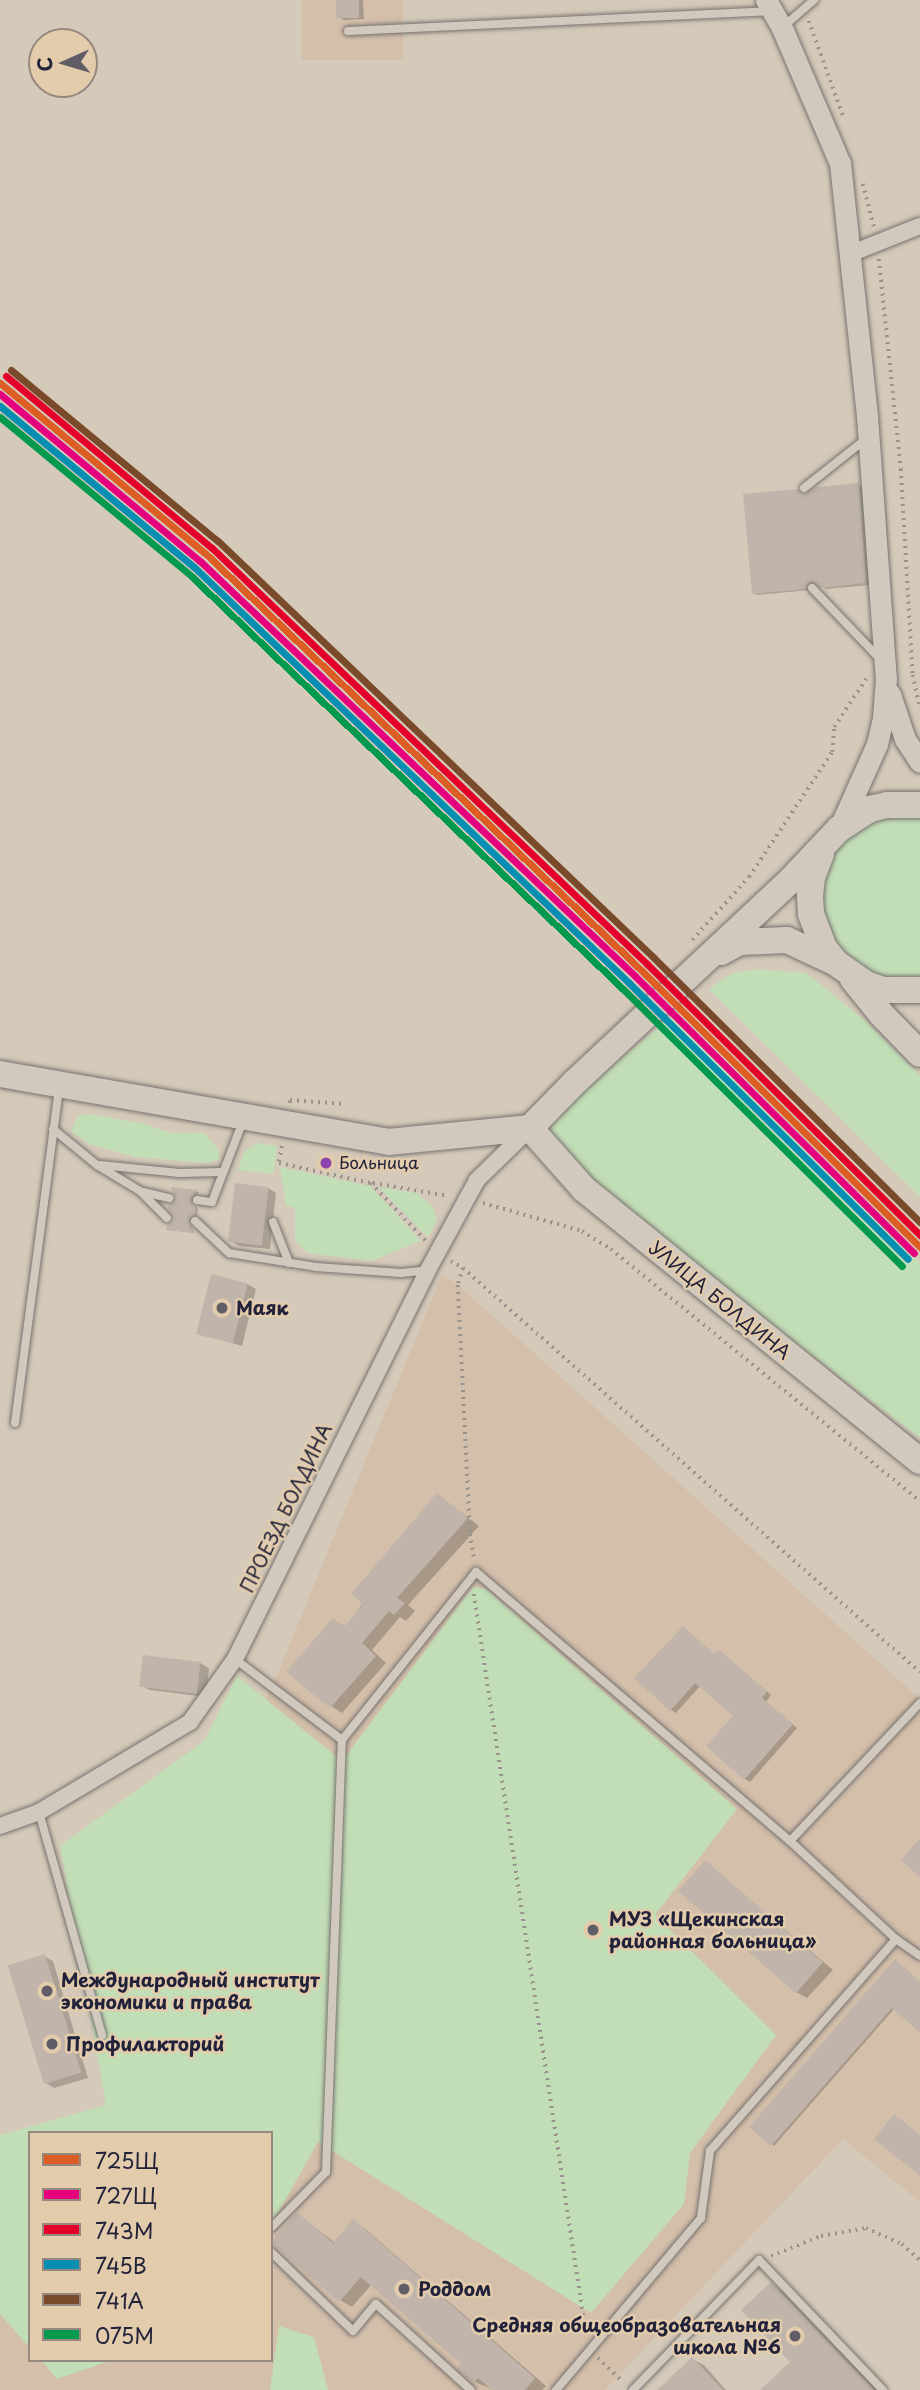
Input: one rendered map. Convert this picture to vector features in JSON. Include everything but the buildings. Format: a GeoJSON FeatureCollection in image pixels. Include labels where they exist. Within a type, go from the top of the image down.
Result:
{"type":"FeatureCollection","features":[{"type":"Feature","properties":{"kind":"main road"},"geometry":{"type":"LineString","coordinates":[[0,1074],[388,1142],[530,1128],[697,952],[833,836],[870,810],[888,805],[920,805]]}},
{"type":"Feature","properties":{"kind":"main road"},"geometry":{"type":"LineString","coordinates":[[833,836],[812,877],[811,905],[816,932],[882,1015],[920,1054]]}},
{"type":"Feature","properties":{"kind":"main road"},"geometry":{"type":"LineString","coordinates":[[697,952],[762,939],[787,940],[883,990],[920,990]]}},
{"type":"Feature","properties":{"kind":"main road","name":"УЛИЦА БОЛДИНА"},"geometry":{"type":"LineString","coordinates":[[530,1128],[584,1189],[920,1461]]}},
{"type":"Feature","properties":{"kind":"street"},"geometry":{"type":"LineString","coordinates":[[773,13],[840,163],[852,253],[869,436],[883,718],[877,744],[833,836]]}},
{"type":"Feature","properties":{"kind":"street"},"geometry":{"type":"LineString","coordinates":[[852,253],[920,226]]}},
{"type":"Feature","properties":{"kind":"street"},"geometry":{"type":"LineString","coordinates":[[881,665],[894,712],[920,762]]}},
{"type":"Feature","properties":{"kind":"street","name":"ПРОЕЗД БОЛДИНА"},"geometry":{"type":"LineString","coordinates":[[0,1826],[39,1812],[190,1722],[235,1659],[437,1252],[477,1180],[530,1128]]}},
{"type":"Feature","properties":{"kind":"lane"},"geometry":{"type":"LineString","coordinates":[[348,31],[773,13],[814,0]]}},
{"type":"Feature","properties":{"kind":"lane"},"geometry":{"type":"LineString","coordinates":[[804,488],[869,436]]}},
{"type":"Feature","properties":{"kind":"lane"},"geometry":{"type":"LineString","coordinates":[[812,588],[881,665]]}},
{"type":"Feature","properties":{"kind":"lane"},"geometry":{"type":"LineString","coordinates":[[15,1423],[59,1084]]}},
{"type":"Feature","properties":{"kind":"lane"},"geometry":{"type":"LineString","coordinates":[[197,1200],[212,1202],[245,1117]]}},
{"type":"Feature","properties":{"kind":"lane"},"geometry":{"type":"LineString","coordinates":[[53,1129],[97,1165],[140,1191],[167,1217]]}},
{"type":"Feature","properties":{"kind":"lane"},"geometry":{"type":"LineString","coordinates":[[97,1165],[180,1172],[222,1172]]}},
{"type":"Feature","properties":{"kind":"lane"},"geometry":{"type":"LineString","coordinates":[[140,1191],[169,1198]]}},
{"type":"Feature","properties":{"kind":"lane"},"geometry":{"type":"LineString","coordinates":[[195,1221],[229,1253],[289,1263],[401,1273],[428,1270]]}},
{"type":"Feature","properties":{"kind":"lane"},"geometry":{"type":"LineString","coordinates":[[273,1222],[289,1263]]}},
{"type":"Feature","properties":{"kind":"lane"},"geometry":{"type":"LineString","coordinates":[[273,2226],[326,2172],[342,1740],[476,1572],[790,1842],[896,1939],[920,1956]]}},
{"type":"Feature","properties":{"kind":"lane"},"geometry":{"type":"LineString","coordinates":[[235,1659],[342,1740]]}},
{"type":"Feature","properties":{"kind":"lane"},"geometry":{"type":"LineString","coordinates":[[790,1842],[920,1703]]}},
{"type":"Feature","properties":{"kind":"lane"},"geometry":{"type":"LineString","coordinates":[[39,1812],[102,2035]]}},
{"type":"Feature","properties":{"kind":"lane"},"geometry":{"type":"LineString","coordinates":[[556,2390],[701,2218],[710,2151],[896,1939]]}},
{"type":"Feature","properties":{"kind":"lane"},"geometry":{"type":"LineString","coordinates":[[273,2254],[353,2331],[376,2304],[471,2390]]}},
{"type":"Feature","properties":{"kind":"lane"},"geometry":{"type":"LineString","coordinates":[[632,2390],[759,2260],[883,2390]]}},
{"type":"Feature","properties":{"kind":"path"},"geometry":{"type":"LineString","coordinates":[[697,952],[832,752],[834,727],[866,679],[881,665]]}},
{"type":"Feature","properties":{"kind":"path"},"geometry":{"type":"LineString","coordinates":[[279,1163],[371,1183],[467,1199],[582,1231],[611,1249],[920,1501]]}},
{"type":"Feature","properties":{"kind":"path"},"geometry":{"type":"LineString","coordinates":[[371,1183],[437,1252],[463,1268],[920,1672]]}},
{"type":"Feature","properties":{"kind":"path"},"geometry":{"type":"LineString","coordinates":[[463,1268],[458,1285],[470,1534],[476,1572],[473,1587],[579,2303],[590,2351],[632,2390]]}},
{"type":"Feature","properties":{"kind":"path"},"geometry":{"type":"LineString","coordinates":[[759,2260],[821,2236],[866,2228],[902,2244],[920,2260]]}},
{"type":"Feature","properties":{"kind":"shaded area"},"geometry":{"type":"Polygon","coordinates":[[[302,0],[403,0],[403,60],[302,60],[302,0]]]}},
{"type":"Feature","properties":{"kind":"shaded area","name":"МУЗ «Щекинская районная больница»"},"geometry":{"type":"Polygon","coordinates":[[[442,1275],[458,1285],[920,1699],[920,2202],[843,2139],[605,2390],[0,2390],[0,2239],[28,2291],[28,2362],[273,2362],[273,2136],[306,2084],[227,1775],[272,1687],[442,1275]]]}},
{"type":"Feature","properties":{"kind":"green space"},"geometry":{"type":"Polygon","coordinates":[[[906,814],[920,816],[920,979],[886,979],[871,974],[844,955],[827,928],[821,895],[828,864],[847,837],[874,820],[906,814]]]}},
{"type":"Feature","properties":{"kind":"green space"},"geometry":{"type":"Polygon","coordinates":[[[757,969],[806,973],[868,1023],[920,1076],[920,1197],[709,989],[731,974],[757,969]]]}},
{"type":"Feature","properties":{"kind":"green space"},"geometry":{"type":"Polygon","coordinates":[[[672,1016],[920,1263],[920,1438],[588,1184],[539,1128],[672,1016]]]}},
{"type":"Feature","properties":{"kind":"green space"},"geometry":{"type":"Polygon","coordinates":[[[88,1114],[141,1123],[172,1133],[204,1133],[219,1150],[219,1159],[207,1163],[135,1157],[89,1144],[73,1133],[72,1129],[78,1116],[88,1114]]]}},
{"type":"Feature","properties":{"kind":"green space"},"geometry":{"type":"Polygon","coordinates":[[[257,1143],[277,1146],[273,1174],[238,1170],[244,1152],[257,1143]]]}},
{"type":"Feature","properties":{"kind":"green space"},"geometry":{"type":"Polygon","coordinates":[[[280,1167],[370,1186],[421,1241],[371,1261],[307,1253],[295,1240],[295,1208],[286,1205],[280,1167]]]}},
{"type":"Feature","properties":{"kind":"green space"},"geometry":{"type":"Polygon","coordinates":[[[378,1187],[417,1193],[433,1207],[437,1220],[428,1237],[378,1187]]]}},
{"type":"Feature","properties":{"kind":"green space"},"geometry":{"type":"Polygon","coordinates":[[[473,1587],[486,1589],[737,1809],[655,1915],[776,2035],[690,2153],[684,2204],[591,2313],[318,2142],[273,2221],[273,2131],[28,2131],[28,2346],[0,2314],[0,2135],[106,2105],[60,1846],[204,1741],[237,1676],[342,1761],[473,1587]]]}},
{"type":"Feature","properties":{"kind":"green space"},"geometry":{"type":"Polygon","coordinates":[[[279,2326],[314,2337],[328,2390],[270,2390],[279,2326]]]}},
{"type":"Feature","properties":{"kind":"green space"},"geometry":{"type":"Polygon","coordinates":[[[43,2362],[107,2362],[57,2379],[43,2362]]]}},
{"type":"Feature","properties":{"kind":"transit line","name":"741А"},"geometry":{"type":"LineString","coordinates":[[11,370],[218,541],[653,957],[920,1222]]}},
{"type":"Feature","properties":{"kind":"transit line","name":"743М"},"geometry":{"type":"LineString","coordinates":[[6,376],[212,548],[647,964],[920,1235]]}},
{"type":"Feature","properties":{"kind":"transit line","name":"725Щ"},"geometry":{"type":"LineString","coordinates":[[0,383],[206,554],[641,970],[920,1247]]}},
{"type":"Feature","properties":{"kind":"transit line","name":"727Щ"},"geometry":{"type":"LineString","coordinates":[[0,394],[200,561],[635,976],[914,1253]]}},
{"type":"Feature","properties":{"kind":"transit line","name":"745В"},"geometry":{"type":"LineString","coordinates":[[0,406],[194,567],[629,983],[908,1259]]}},
{"type":"Feature","properties":{"kind":"transit line","name":"075М"},"geometry":{"type":"LineString","coordinates":[[0,417],[189,574],[623,989],[902,1266]]}},
{"type":"Feature","properties":{"kind":"place","name":"Больница"},"geometry":{"type":"Point","coordinates":[326,1163]}},
{"type":"Feature","properties":{"kind":"place","name":"Маяк"},"geometry":{"type":"Point","coordinates":[222,1308]}},
{"type":"Feature","properties":{"kind":"place","name":"МУЗ «Щекинская районная больница»"},"geometry":{"type":"Point","coordinates":[593,1930]}},
{"type":"Feature","properties":{"kind":"place","name":"Международный институт экономики и права"},"geometry":{"type":"Point","coordinates":[47,1991]}},
{"type":"Feature","properties":{"kind":"place","name":"Профилакторий"},"geometry":{"type":"Point","coordinates":[52,2044]}},
{"type":"Feature","properties":{"kind":"place","name":"Роддом"},"geometry":{"type":"Point","coordinates":[404,2289]}},
{"type":"Feature","properties":{"kind":"place","name":"Средняя общеобразовательная школа №6"},"geometry":{"type":"Point","coordinates":[795,2336]}}]}
